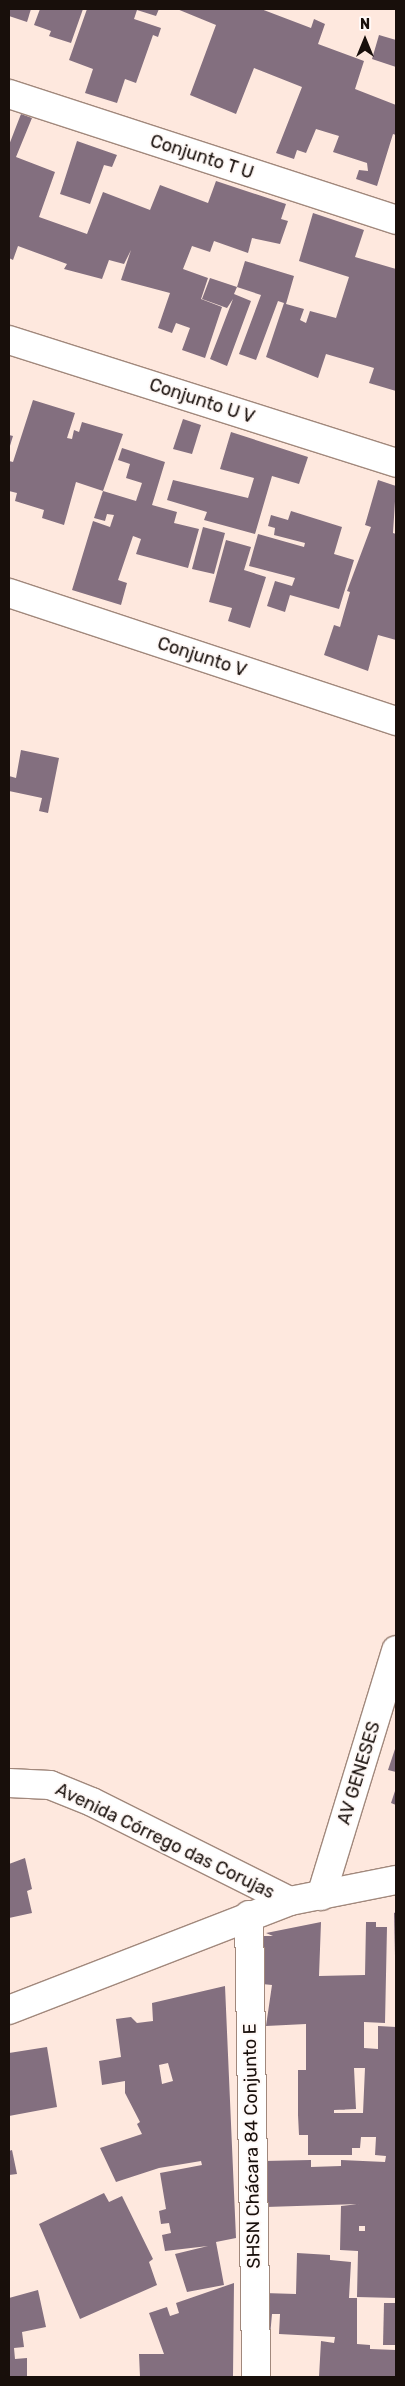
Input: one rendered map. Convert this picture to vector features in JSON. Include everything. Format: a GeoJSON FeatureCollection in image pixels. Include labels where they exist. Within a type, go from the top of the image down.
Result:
{"type":"FeatureCollection","features":[{"type":"Feature","properties":{"kind":"street","name":"Conjunto T U"},"geometry":{"type":"LineString","coordinates":[[9,94],[396,220]]}},
{"type":"Feature","properties":{"kind":"street","name":"Conjunto U V"},"geometry":{"type":"LineString","coordinates":[[9,340],[396,463]]}},
{"type":"Feature","properties":{"kind":"street","name":"Conjunto V"},"geometry":{"type":"LineString","coordinates":[[9,593],[396,720]]}},
{"type":"Feature","properties":{"kind":"street","name":"AV GENESES"},"geometry":{"type":"LineString","coordinates":[[321,1896],[396,1650]]}},
{"type":"Feature","properties":{"kind":"street","name":"Avenida Córrego das Corujas"},"geometry":{"type":"LineString","coordinates":[[9,1783],[50,1785],[92,1802],[290,1901]]}},
{"type":"Feature","properties":{"kind":"street"},"geometry":{"type":"LineString","coordinates":[[9,2010],[249,1915],[290,1901],[396,1880]]}},
{"type":"Feature","properties":{"kind":"street","name":"SHSN Chácara 84 Conjunto E"},"geometry":{"type":"LineString","coordinates":[[249,1915],[256,2377]]}},
{"type":"Feature","properties":{"kind":"building"},"geometry":{"type":"Polygon","coordinates":[[[9,9],[31,9],[27,22],[9,16],[9,9]]]}},
{"type":"Feature","properties":{"kind":"building"},"geometry":{"type":"Polygon","coordinates":[[[40,9],[83,9],[71,43],[49,36],[51,31],[34,25],[40,9]]]}},
{"type":"Feature","properties":{"kind":"building"},"geometry":{"type":"Polygon","coordinates":[[[87,9],[159,9],[156,16],[137,10],[134,19],[161,28],[158,37],[153,35],[136,83],[125,79],[117,103],[85,93],[93,69],[69,60],[87,9]]]}},
{"type":"Feature","properties":{"kind":"building"},"geometry":{"type":"Polygon","coordinates":[[[177,9],[261,9],[311,28],[314,19],[325,24],[318,44],[364,61],[355,89],[396,105],[396,135],[393,134],[377,186],[356,179],[359,170],[368,171],[367,163],[333,152],[339,136],[316,129],[306,153],[297,150],[294,159],[276,153],[302,87],[254,68],[236,114],[190,95],[216,25],[177,9]]]}},
{"type":"Feature","properties":{"kind":"building"},"geometry":{"type":"Polygon","coordinates":[[[379,35],[396,40],[396,67],[372,59],[379,35]]]}},
{"type":"Feature","properties":{"kind":"building"},"geometry":{"type":"Polygon","coordinates":[[[21,114],[32,118],[16,157],[55,172],[39,217],[87,234],[103,192],[150,210],[160,185],[208,203],[216,181],[286,204],[281,219],[288,221],[280,244],[252,238],[248,253],[214,241],[210,252],[192,246],[183,269],[208,278],[201,299],[222,307],[205,358],[182,350],[190,328],[176,323],[172,333],[158,328],[170,293],[121,280],[131,250],[124,264],[109,260],[102,279],[64,269],[67,264],[18,246],[13,260],[9,258],[9,145],[21,114]]]}},
{"type":"Feature","properties":{"kind":"building"},"geometry":{"type":"Polygon","coordinates":[[[77,141],[117,155],[112,167],[104,165],[90,204],[60,194],[77,141]]]}},
{"type":"Feature","properties":{"kind":"building"},"geometry":{"type":"Polygon","coordinates":[[[313,213],[364,230],[355,257],[396,269],[396,391],[369,383],[374,368],[326,354],[318,378],[266,357],[284,303],[278,301],[256,360],[239,354],[261,295],[237,287],[245,261],[294,276],[286,304],[304,309],[300,320],[306,323],[310,311],[336,318],[349,277],[299,261],[313,213]]]}},
{"type":"Feature","properties":{"kind":"building"},"geometry":{"type":"Polygon","coordinates":[[[210,278],[237,287],[234,294],[251,301],[227,366],[210,359],[233,299],[227,308],[202,299],[210,278]]]}},
{"type":"Feature","properties":{"kind":"building"},"geometry":{"type":"Polygon","coordinates":[[[33,400],[75,413],[67,438],[72,439],[74,430],[79,432],[82,422],[123,434],[103,491],[76,482],[64,525],[42,518],[44,510],[15,501],[17,493],[9,491],[9,461],[13,462],[33,400]]]}},
{"type":"Feature","properties":{"kind":"building"},"geometry":{"type":"Polygon","coordinates":[[[183,419],[201,425],[192,454],[173,449],[183,419]]]}},
{"type":"Feature","properties":{"kind":"building"},"geometry":{"type":"Polygon","coordinates":[[[231,432],[308,457],[299,484],[272,476],[255,534],[204,520],[207,512],[167,500],[173,480],[248,498],[254,478],[220,469],[231,432]]]}},
{"type":"Feature","properties":{"kind":"building"},"geometry":{"type":"Polygon","coordinates":[[[9,435],[13,436],[9,449],[9,435]]]}},
{"type":"Feature","properties":{"kind":"building"},"geometry":{"type":"Polygon","coordinates":[[[122,448],[165,462],[152,505],[177,512],[174,523],[199,529],[188,568],[136,554],[141,539],[133,536],[118,580],[127,583],[121,605],[72,590],[93,521],[110,527],[114,515],[107,514],[105,521],[94,518],[103,491],[136,501],[142,483],[126,478],[130,464],[118,460],[122,448]]]}},
{"type":"Feature","properties":{"kind":"building"},"geometry":{"type":"Polygon","coordinates":[[[378,480],[396,486],[393,533],[396,534],[396,640],[378,635],[368,671],[324,655],[334,625],[340,627],[350,592],[347,591],[371,527],[365,525],[378,480]]]}},
{"type":"Feature","properties":{"kind":"building"},"geometry":{"type":"Polygon","coordinates":[[[291,511],[342,527],[334,554],[354,560],[339,609],[290,595],[285,612],[267,606],[275,581],[292,586],[295,578],[249,566],[258,534],[304,547],[305,543],[274,535],[275,528],[268,526],[271,515],[288,520],[291,511]]]}},
{"type":"Feature","properties":{"kind":"building"},"geometry":{"type":"Polygon","coordinates":[[[203,527],[225,533],[214,574],[192,569],[203,527]]]}},
{"type":"Feature","properties":{"kind":"building"},"geometry":{"type":"Polygon","coordinates":[[[226,540],[251,547],[244,570],[266,577],[250,628],[228,621],[232,608],[209,602],[226,540]]]}},
{"type":"Feature","properties":{"kind":"building"},"geometry":{"type":"Polygon","coordinates":[[[21,750],[59,758],[48,813],[39,811],[42,798],[9,791],[9,776],[16,778],[21,750]]]}},
{"type":"Feature","properties":{"kind":"building"},"geometry":{"type":"Polygon","coordinates":[[[396,1746],[396,1772],[388,1770],[396,1746]]]}},
{"type":"Feature","properties":{"kind":"building"},"geometry":{"type":"Polygon","coordinates":[[[396,1788],[396,1805],[391,1803],[396,1788]]]}},
{"type":"Feature","properties":{"kind":"building"},"geometry":{"type":"Polygon","coordinates":[[[25,1858],[32,1889],[27,1891],[32,1913],[9,1918],[9,1864],[25,1858]]]}},
{"type":"Feature","properties":{"kind":"building"},"geometry":{"type":"Polygon","coordinates":[[[396,1912],[396,1956],[395,1956],[394,1913],[396,1912]]]}},
{"type":"Feature","properties":{"kind":"building"},"geometry":{"type":"Polygon","coordinates":[[[321,1922],[319,1976],[365,1975],[366,1922],[376,1922],[376,1927],[387,1927],[385,2023],[364,2022],[364,2048],[378,2049],[378,2026],[396,2027],[396,2298],[357,2297],[358,2251],[340,2250],[341,2206],[359,2204],[266,2207],[264,2161],[311,2160],[311,2167],[341,2166],[341,2160],[385,2162],[386,2156],[375,2155],[376,2137],[361,2137],[360,2148],[352,2148],[352,2155],[308,2155],[308,2135],[299,2135],[298,2115],[298,2070],[306,2070],[306,2024],[266,2026],[272,1985],[262,1984],[264,1936],[273,1936],[266,1933],[321,1922]],[[354,2068],[356,2109],[334,2110],[334,2113],[363,2113],[365,2068],[354,2068]],[[359,2226],[359,2231],[365,2231],[365,2226],[359,2226]]]}},
{"type":"Feature","properties":{"kind":"building"},"geometry":{"type":"Polygon","coordinates":[[[225,1986],[236,2238],[216,2242],[224,2285],[187,2292],[175,2254],[208,2246],[165,2251],[162,2235],[171,2233],[169,2223],[161,2224],[159,2211],[166,2209],[160,2173],[202,2165],[201,2161],[159,2168],[116,2182],[100,2148],[142,2134],[137,2124],[140,2122],[125,2093],[125,2081],[102,2085],[99,2061],[121,2057],[116,2019],[131,2017],[137,2023],[153,2021],[152,2003],[225,1986]],[[168,2063],[159,2065],[162,2084],[173,2081],[168,2063]]]}},
{"type":"Feature","properties":{"kind":"building"},"geometry":{"type":"Polygon","coordinates":[[[47,2047],[57,2107],[9,2116],[9,2053],[47,2047]]]}},
{"type":"Feature","properties":{"kind":"building"},"geometry":{"type":"Polygon","coordinates":[[[12,2150],[17,2174],[9,2175],[9,2151],[12,2150]]]}},
{"type":"Feature","properties":{"kind":"building"},"geometry":{"type":"Polygon","coordinates":[[[104,2193],[109,2202],[122,2196],[153,2259],[149,2262],[157,2285],[80,2319],[39,2224],[104,2193]]]}},
{"type":"Feature","properties":{"kind":"building"},"geometry":{"type":"Polygon","coordinates":[[[297,2253],[330,2255],[330,2260],[351,2262],[349,2298],[357,2298],[357,2344],[370,2345],[370,2349],[396,2350],[396,2377],[319,2377],[321,2341],[334,2343],[335,2337],[279,2334],[280,2314],[272,2314],[270,2336],[263,2335],[264,2293],[296,2294],[297,2253]]]}},
{"type":"Feature","properties":{"kind":"building"},"geometry":{"type":"Polygon","coordinates":[[[234,2283],[233,2377],[140,2377],[139,2354],[164,2354],[149,2313],[167,2307],[170,2316],[179,2313],[176,2303],[234,2283]]]}},
{"type":"Feature","properties":{"kind":"building"},"geometry":{"type":"Polygon","coordinates":[[[38,2290],[46,2327],[22,2332],[24,2347],[14,2348],[15,2359],[27,2358],[27,2377],[9,2377],[9,2298],[38,2290]]]}},
{"type":"Feature","properties":{"kind":"building"},"geometry":{"type":"Polygon","coordinates":[[[384,2303],[396,2303],[396,2345],[383,2345],[384,2303]]]}}]}
